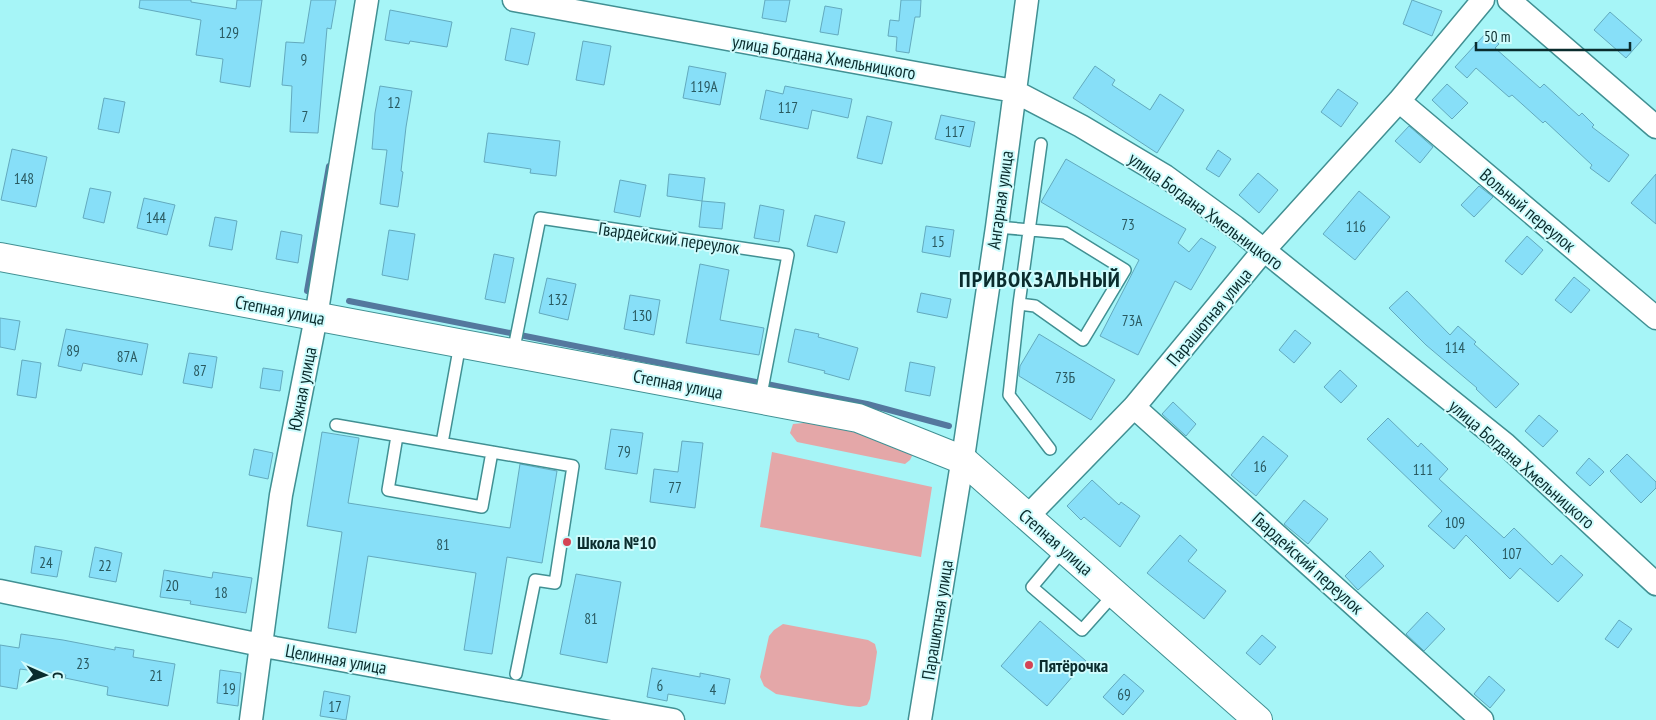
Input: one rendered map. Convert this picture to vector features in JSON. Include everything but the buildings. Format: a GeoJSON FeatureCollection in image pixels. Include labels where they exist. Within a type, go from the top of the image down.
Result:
{"type":"FeatureCollection","features":[{"type":"Feature","properties":{"kind":"street","name":"Южная улица"},"geometry":{"type":"LineString","coordinates":[[251,720],[281,495],[316,317],[367,0]]}},
{"type":"Feature","properties":{"kind":"street","name":"улица Богдана Хмельницкого"},"geometry":{"type":"LineString","coordinates":[[514,0],[1014,91],[1081,126],[1165,176],[1264,250],[1504,444],[1656,584]]}},
{"type":"Feature","properties":{"kind":"street","name":"Ангарная улица"},"geometry":{"type":"LineString","coordinates":[[963,460],[997,227],[1027,0]]}},
{"type":"Feature","properties":{"kind":"street","name":"Парашютная улица"},"geometry":{"type":"LineString","coordinates":[[1028,516],[1134,407],[1264,250],[1399,101],[1483,0]]}},
{"type":"Feature","properties":{"kind":"street"},"geometry":{"type":"LineString","coordinates":[[1509,0],[1656,127]]}},
{"type":"Feature","properties":{"kind":"street","name":"Вольный переулок"},"geometry":{"type":"LineString","coordinates":[[1399,101],[1656,318]]}},
{"type":"Feature","properties":{"kind":"street","name":"Степная улица"},"geometry":{"type":"LineString","coordinates":[[0,257],[460,344],[514,348],[762,388],[858,418],[963,460],[1258,720]]}},
{"type":"Feature","properties":{"kind":"street","name":"Гвардейский переулок"},"geometry":{"type":"LineString","coordinates":[[1134,407],[1482,720]]}},
{"type":"Feature","properties":{"kind":"street","name":"Парашютная улица"},"geometry":{"type":"LineString","coordinates":[[920,720],[963,460]]}},
{"type":"Feature","properties":{"kind":"street","name":"Целинная улица"},"geometry":{"type":"LineString","coordinates":[[0,591],[260,645],[673,720]]}},
{"type":"Feature","properties":{"kind":"lane"},"geometry":{"type":"LineString","coordinates":[[1041,144],[1019,304],[1010,395],[1050,449]]}},
{"type":"Feature","properties":{"kind":"lane","name":"Гвардейский переулок"},"geometry":{"type":"LineString","coordinates":[[514,348],[540,218],[788,255],[762,388]]}},
{"type":"Feature","properties":{"kind":"lane"},"geometry":{"type":"LineString","coordinates":[[997,227],[1066,233],[1125,270],[1083,340],[1035,306],[1019,304]]}},
{"type":"Feature","properties":{"kind":"lane"},"geometry":{"type":"LineString","coordinates":[[442,443],[460,344]]}},
{"type":"Feature","properties":{"kind":"lane"},"geometry":{"type":"LineString","coordinates":[[336,425],[572,466],[556,583],[535,580],[516,674]]}},
{"type":"Feature","properties":{"kind":"lane"},"geometry":{"type":"LineString","coordinates":[[397,436],[388,490],[482,507],[492,452]]}},
{"type":"Feature","properties":{"kind":"lane"},"geometry":{"type":"LineString","coordinates":[[1064,549],[1032,587],[1082,630],[1114,593]]}},
{"type":"Feature","properties":{"kind":"shaded area"},"geometry":{"type":"Polygon","coordinates":[[[814,422],[901,443],[913,454],[905,464],[797,442],[790,433],[793,424],[814,422]]]}},
{"type":"Feature","properties":{"kind":"shaded area"},"geometry":{"type":"Polygon","coordinates":[[[772,452],[932,487],[921,557],[760,527],[772,452]]]}},
{"type":"Feature","properties":{"kind":"shaded area"},"geometry":{"type":"Polygon","coordinates":[[[783,624],[868,640],[875,644],[877,652],[870,699],[867,705],[860,707],[848,706],[776,694],[764,686],[760,677],[769,636],[783,624]]]}},
{"type":"Feature","properties":{"kind":"waterway"},"geometry":{"type":"LineString","coordinates":[[307,291],[329,166]]}},
{"type":"Feature","properties":{"kind":"waterway"},"geometry":{"type":"LineString","coordinates":[[349,301],[867,404],[949,426]]}},
{"type":"Feature","properties":{"kind":"place","name":"Школа №10"},"geometry":{"type":"Point","coordinates":[567,542]}},
{"type":"Feature","properties":{"kind":"place","name":"Пятёрочка"},"geometry":{"type":"Point","coordinates":[1029,665]}},
{"type":"Feature","properties":{"kind":"district","name":"ПРИВОКЗАЛЬНЫЙ"},"geometry":{"type":"Point","coordinates":[1040,279]}}]}
